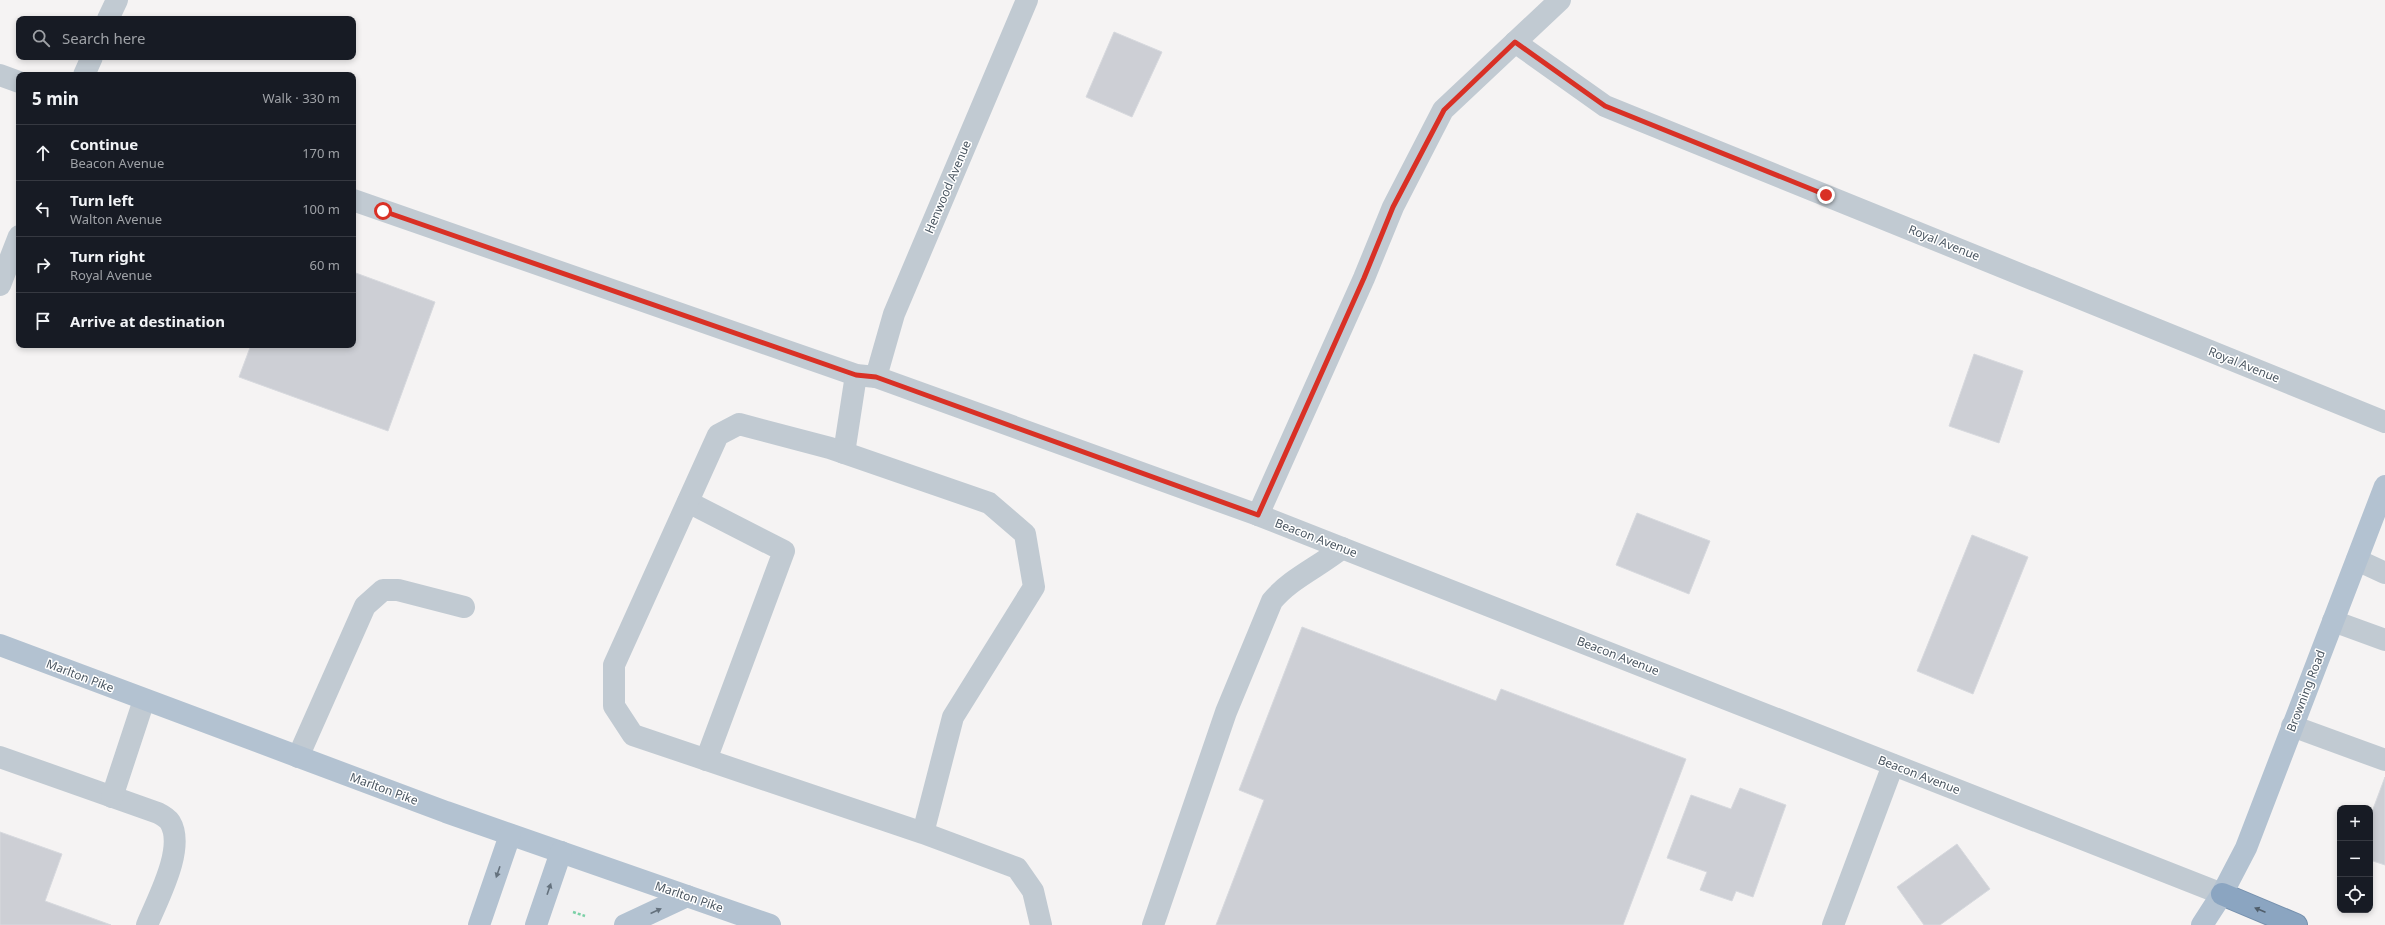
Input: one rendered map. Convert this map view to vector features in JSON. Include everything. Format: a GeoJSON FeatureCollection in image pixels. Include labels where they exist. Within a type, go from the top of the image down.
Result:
{"type":"FeatureCollection","features":[{"type":"Feature","properties":{"kind":"highway"},"geometry":{"type":"LineString","coordinates":[[2222,894],[2296,925]]}},
{"type":"Feature","properties":{"kind":"main road","name":"Browning Road"},"geometry":{"type":"LineString","coordinates":[[2222,894],[2246,848],[2385,486]]}},
{"type":"Feature","properties":{"kind":"main road","name":"Marlton Pike"},"geometry":{"type":"LineString","coordinates":[[0,645],[298,758],[510,835],[770,925]]}},
{"type":"Feature","properties":{"kind":"main road"},"geometry":{"type":"LineString","coordinates":[[480,925],[510,835]]}},
{"type":"Feature","properties":{"kind":"main road"},"geometry":{"type":"LineString","coordinates":[[536,925],[561,852]]}},
{"type":"Feature","properties":{"kind":"main road"},"geometry":{"type":"LineString","coordinates":[[2202,925],[2222,894]]}},
{"type":"Feature","properties":{"kind":"main road"},"geometry":{"type":"LineString","coordinates":[[626,925],[687,896]]}},
{"type":"Feature","properties":{"kind":"street"},"geometry":{"type":"LineString","coordinates":[[109,16],[117,0]]}},
{"type":"Feature","properties":{"kind":"street","name":"Henwood Avenue"},"geometry":{"type":"LineString","coordinates":[[844,453],[866,376],[894,314],[1027,0]]}},
{"type":"Feature","properties":{"kind":"street"},"geometry":{"type":"LineString","coordinates":[[1258,515],[1364,278],[1393,207],[1444,110],[1560,0]]}},
{"type":"Feature","properties":{"kind":"street","name":"Royal Avenue"},"geometry":{"type":"LineString","coordinates":[[1515,42],[1605,106],[2385,422]]}},
{"type":"Feature","properties":{"kind":"street"},"geometry":{"type":"LineString","coordinates":[[85,72],[91,60]]}},
{"type":"Feature","properties":{"kind":"street"},"geometry":{"type":"LineString","coordinates":[[0,75],[16,81]]}},
{"type":"Feature","properties":{"kind":"street","name":"Beacon Avenue"},"geometry":{"type":"LineString","coordinates":[[356,201],[866,376],[1258,515],[2222,894]]}},
{"type":"Feature","properties":{"kind":"street"},"geometry":{"type":"LineString","coordinates":[[0,285],[16,244]]}},
{"type":"Feature","properties":{"kind":"street"},"geometry":{"type":"LineString","coordinates":[[923,833],[954,717],[1034,587],[1025,534],[989,503],[844,453],[739,424],[718,435],[614,666],[614,706],[632,735],[923,833],[1017,868],[1033,891],[1041,925]]}},
{"type":"Feature","properties":{"kind":"street"},"geometry":{"type":"LineString","coordinates":[[688,502],[784,551],[706,760]]}},
{"type":"Feature","properties":{"kind":"street"},"geometry":{"type":"LineString","coordinates":[[1153,925],[1226,712],[1272,601],[1283,587],[1325,562],[1342,548]]}},
{"type":"Feature","properties":{"kind":"street"},"geometry":{"type":"LineString","coordinates":[[2357,560],[2385,573]]}},
{"type":"Feature","properties":{"kind":"street"},"geometry":{"type":"LineString","coordinates":[[298,758],[365,606],[383,590],[398,590],[464,607]]}},
{"type":"Feature","properties":{"kind":"street"},"geometry":{"type":"LineString","coordinates":[[2333,621],[2385,640]]}},
{"type":"Feature","properties":{"kind":"street"},"geometry":{"type":"LineString","coordinates":[[112,797],[144,700]]}},
{"type":"Feature","properties":{"kind":"street"},"geometry":{"type":"LineString","coordinates":[[2292,726],[2385,760]]}},
{"type":"Feature","properties":{"kind":"street"},"geometry":{"type":"LineString","coordinates":[[0,757],[158,813],[170,822],[175,838],[175,853],[147,925]]}},
{"type":"Feature","properties":{"kind":"street"},"geometry":{"type":"LineString","coordinates":[[1833,925],[1893,765]]}},
{"type":"Feature","properties":{"kind":"building"},"geometry":{"type":"Polygon","coordinates":[[[1114,32],[1162,52],[1132,117],[1086,97],[1114,32]]]}},
{"type":"Feature","properties":{"kind":"building"},"geometry":{"type":"Polygon","coordinates":[[[356,273],[435,302],[388,431],[239,377],[250,348],[356,348],[356,273]]]}},
{"type":"Feature","properties":{"kind":"building"},"geometry":{"type":"Polygon","coordinates":[[[1974,354],[2023,371],[1999,443],[1949,426],[1974,354]]]}},
{"type":"Feature","properties":{"kind":"building"},"geometry":{"type":"Polygon","coordinates":[[[1637,513],[1710,541],[1689,594],[1616,565],[1637,513]]]}},
{"type":"Feature","properties":{"kind":"building"},"geometry":{"type":"Polygon","coordinates":[[[1972,535],[2028,557],[1973,694],[1917,671],[1972,535]]]}},
{"type":"Feature","properties":{"kind":"building"},"geometry":{"type":"Polygon","coordinates":[[[1302,627],[1496,701],[1501,689],[1686,759],[1623,925],[1216,925],[1264,800],[1239,790],[1302,627]]]}},
{"type":"Feature","properties":{"kind":"building"},"geometry":{"type":"Polygon","coordinates":[[[2385,777],[2385,865],[2373,861],[2373,809],[2385,777]]]}},
{"type":"Feature","properties":{"kind":"building"},"geometry":{"type":"Polygon","coordinates":[[[1740,788],[1786,805],[1753,897],[1736,891],[1732,901],[1700,890],[1707,872],[1667,858],[1691,795],[1731,809],[1740,788]]]}},
{"type":"Feature","properties":{"kind":"building"},"geometry":{"type":"Polygon","coordinates":[[[0,832],[62,854],[45,901],[111,925],[0,925],[0,832]]]}},
{"type":"Feature","properties":{"kind":"building"},"geometry":{"type":"Polygon","coordinates":[[[1957,844],[1990,889],[1940,925],[1924,925],[1897,887],[1957,844]]]}},
{"type":"Feature","properties":{"kind":"route"},"geometry":{"type":"LineString","coordinates":[[383,211],[856,375],[876,377],[1258,515],[1364,278],[1393,207],[1444,110],[1515,42],[1605,106],[1826,195]]}}]}
